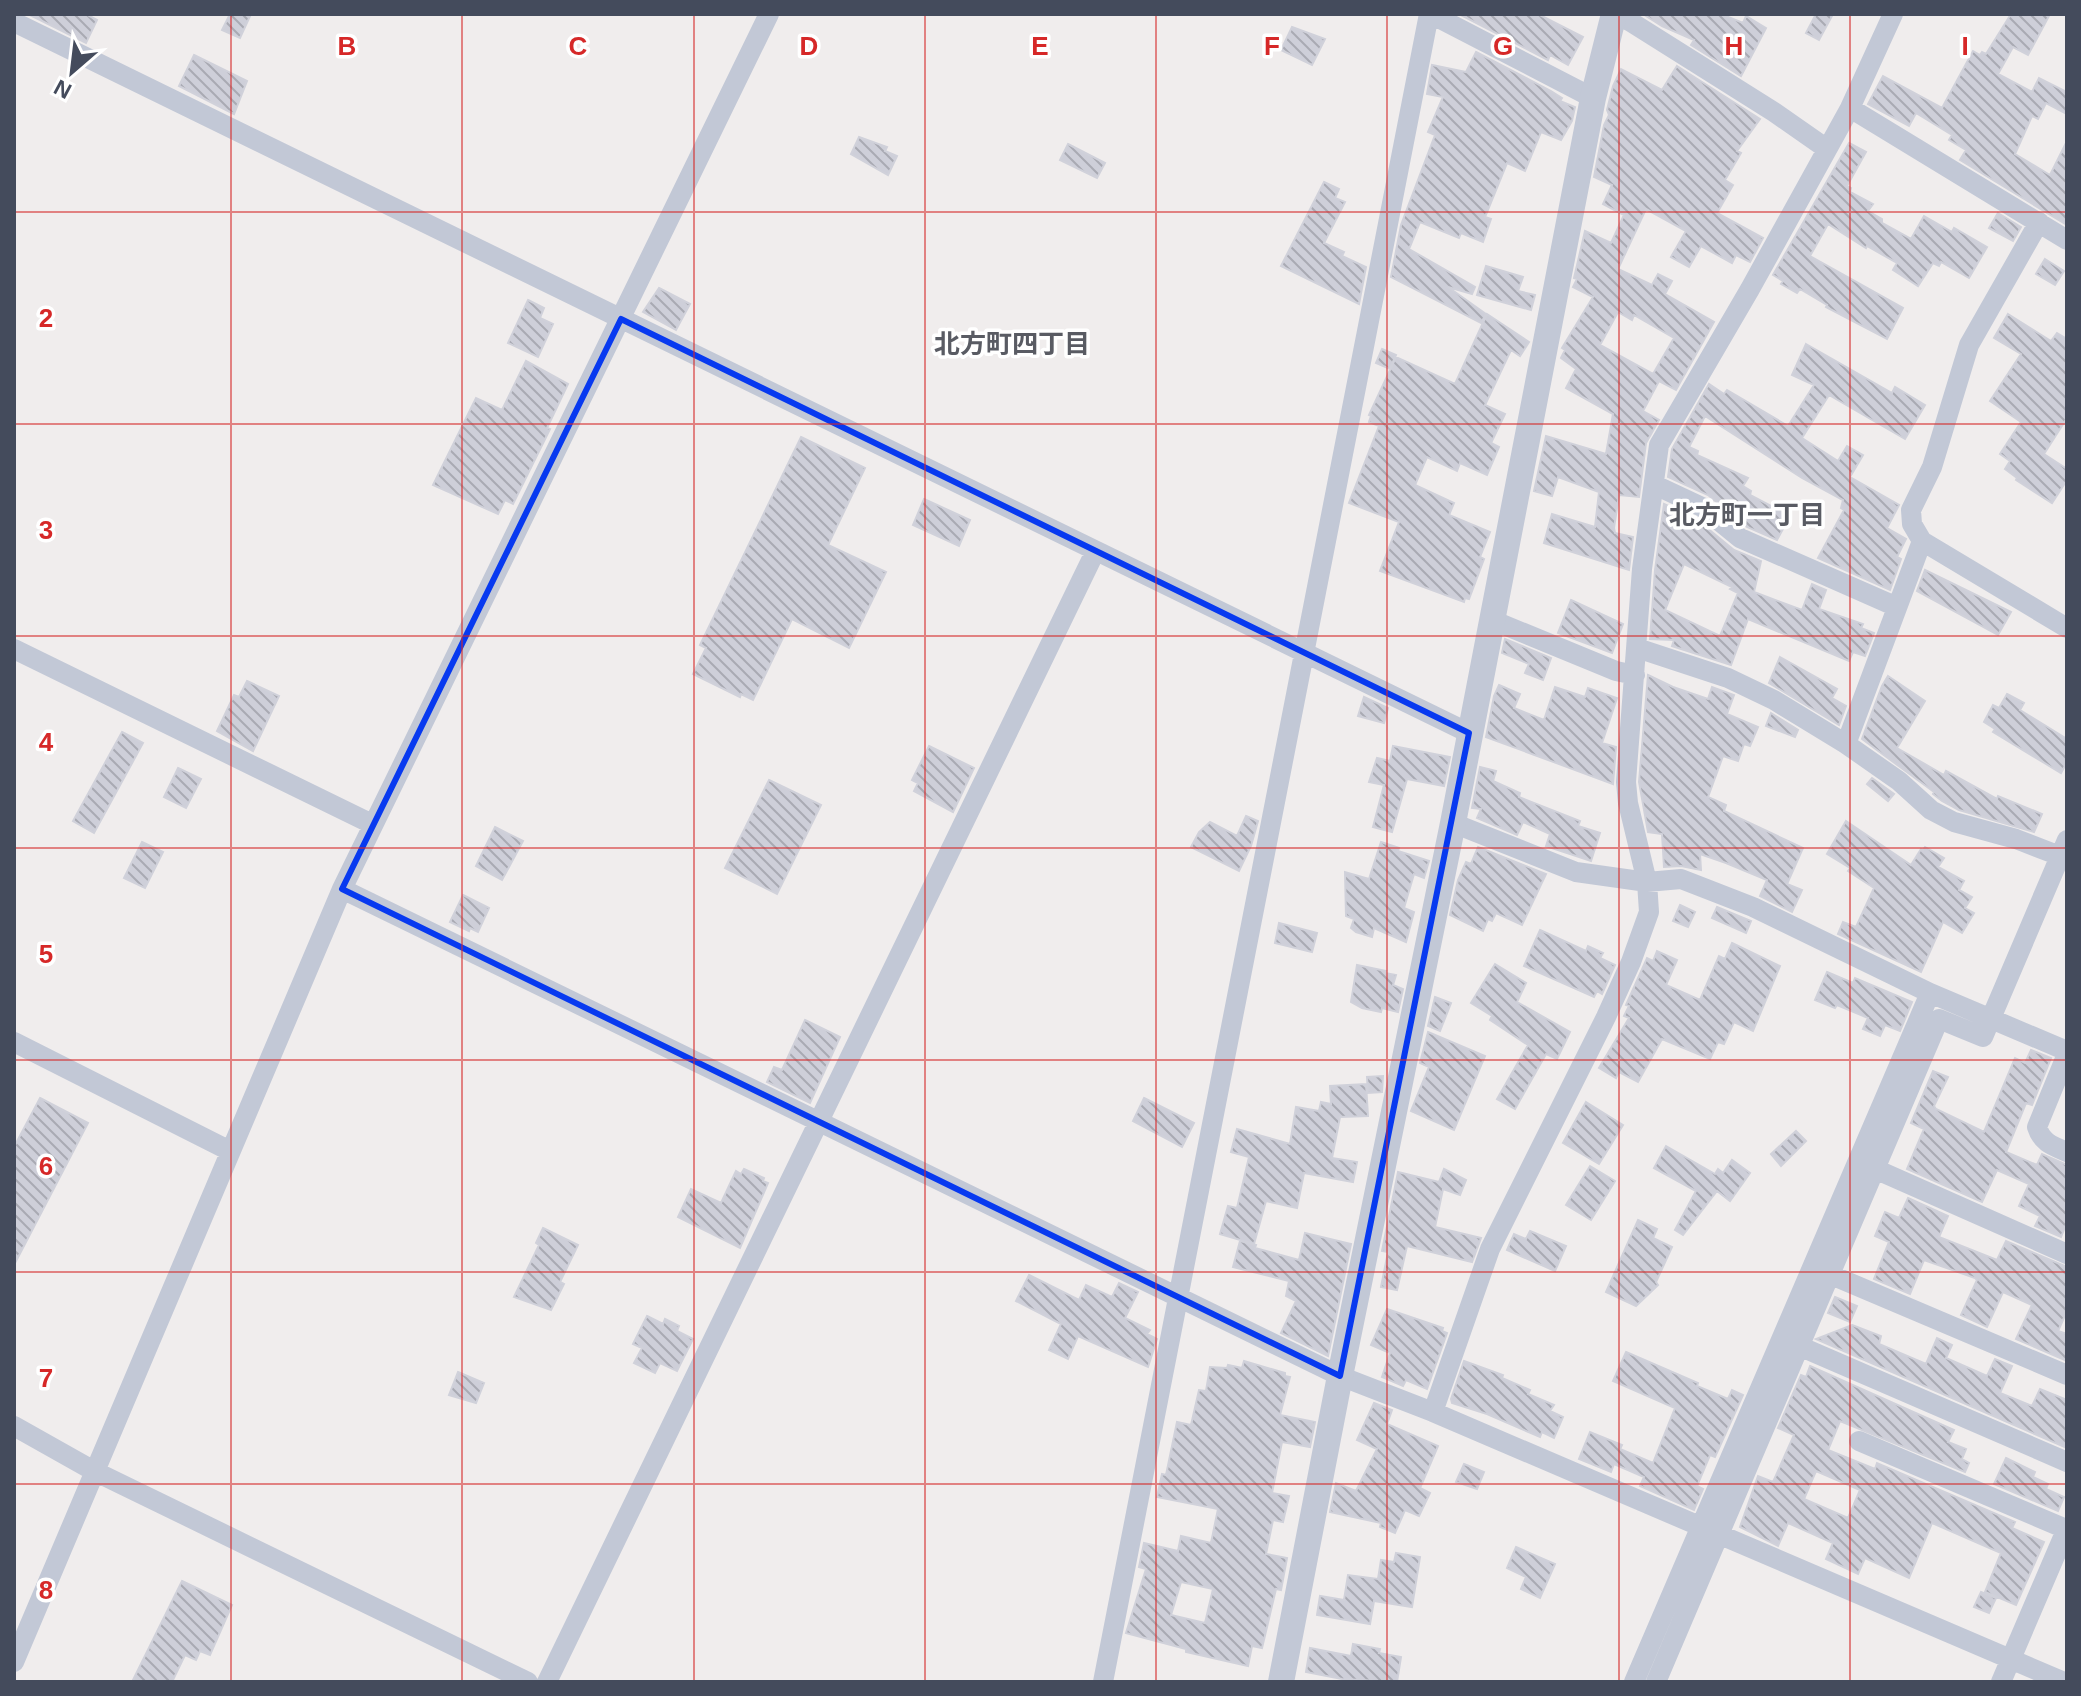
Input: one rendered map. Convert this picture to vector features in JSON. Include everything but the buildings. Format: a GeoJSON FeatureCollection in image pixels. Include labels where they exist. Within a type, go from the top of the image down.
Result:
{"type":"FeatureCollection","features":[{"type":"Feature","properties":{"kind":"street"},"geometry":{"type":"LineString","coordinates":[[14,1662],[342,889],[769,14]]}},
{"type":"Feature","properties":{"kind":"street"},"geometry":{"type":"LineString","coordinates":[[1103,1682],[1430,14],[1593,98]]}},
{"type":"Feature","properties":{"kind":"street"},"geometry":{"type":"LineString","coordinates":[[1281,1682],[1453,823],[1593,98],[1614,14],[1735,87],[1827,149]]}},
{"type":"Feature","properties":{"kind":"street"},"geometry":{"type":"LineString","coordinates":[[1433,1412],[1490,1249],[1631,962],[1649,912],[1647,882],[1626,782],[1642,569],[1659,445],[1850,108],[1893,14]]}},
{"type":"Feature","properties":{"kind":"street"},"geometry":{"type":"LineString","coordinates":[[14,22],[1469,733]]}},
{"type":"Feature","properties":{"kind":"street"},"geometry":{"type":"LineString","coordinates":[[1850,108],[2067,240]]}},
{"type":"Feature","properties":{"kind":"street"},"geometry":{"type":"LineString","coordinates":[[2039,222],[1969,345],[1932,467],[1911,510],[1912,524],[1922,541],[2067,628]]}},
{"type":"Feature","properties":{"kind":"street"},"geometry":{"type":"LineString","coordinates":[[1655,485],[1702,507],[1740,538],[1897,607]]}},
{"type":"Feature","properties":{"kind":"street"},"geometry":{"type":"LineString","coordinates":[[1846,744],[1922,541]]}},
{"type":"Feature","properties":{"kind":"street"},"geometry":{"type":"LineString","coordinates":[[547,1682],[1095,552]]}},
{"type":"Feature","properties":{"kind":"street"},"geometry":{"type":"LineString","coordinates":[[1492,620],[1616,671],[1635,675]]}},
{"type":"Feature","properties":{"kind":"street"},"geometry":{"type":"LineString","coordinates":[[1634,1682],[1799,1346],[1939,1019],[1983,1037],[2064,848],[1954,822],[1931,810],[1899,781],[1846,744],[1774,700],[1728,678],[1637,648]]}},
{"type":"Feature","properties":{"kind":"street"},"geometry":{"type":"LineString","coordinates":[[14,649],[372,824]]}},
{"type":"Feature","properties":{"kind":"street"},"geometry":{"type":"LineString","coordinates":[[1453,823],[1576,872],[1647,882],[1681,879],[1753,907],[1930,993],[2067,1053],[2037,1127],[2046,1143],[2067,1152]]}},
{"type":"Feature","properties":{"kind":"street"},"geometry":{"type":"LineString","coordinates":[[342,889],[1340,1376],[1433,1412],[2064,1682]]}},
{"type":"Feature","properties":{"kind":"street"},"geometry":{"type":"LineString","coordinates":[[1656,1682],[1709,1531],[1930,993]]}},
{"type":"Feature","properties":{"kind":"street"},"geometry":{"type":"LineString","coordinates":[[14,1042],[230,1151]]}},
{"type":"Feature","properties":{"kind":"street"},"geometry":{"type":"LineString","coordinates":[[1875,1169],[2067,1254]]}},
{"type":"Feature","properties":{"kind":"street"},"geometry":{"type":"LineString","coordinates":[[1829,1274],[2067,1375]]}},
{"type":"Feature","properties":{"kind":"street"},"geometry":{"type":"LineString","coordinates":[[1799,1346],[2067,1462]]}},
{"type":"Feature","properties":{"kind":"street"},"geometry":{"type":"LineString","coordinates":[[14,1426],[94,1471],[528,1682]]}},
{"type":"Feature","properties":{"kind":"street"},"geometry":{"type":"LineString","coordinates":[[1859,1441],[2067,1528],[2001,1682]]}},
{"type":"Feature","properties":{"kind":"highlighted area"},"geometry":{"type":"Polygon","coordinates":[[[621,319],[1469,733],[1340,1376],[342,889],[621,319]]]}},
{"type":"Feature","properties":{"kind":"district","name":"北方町四丁目"},"geometry":{"type":"Point","coordinates":[1012,344]}},
{"type":"Feature","properties":{"kind":"district","name":"北方町一丁目"},"geometry":{"type":"Point","coordinates":[1747,515]}}]}
